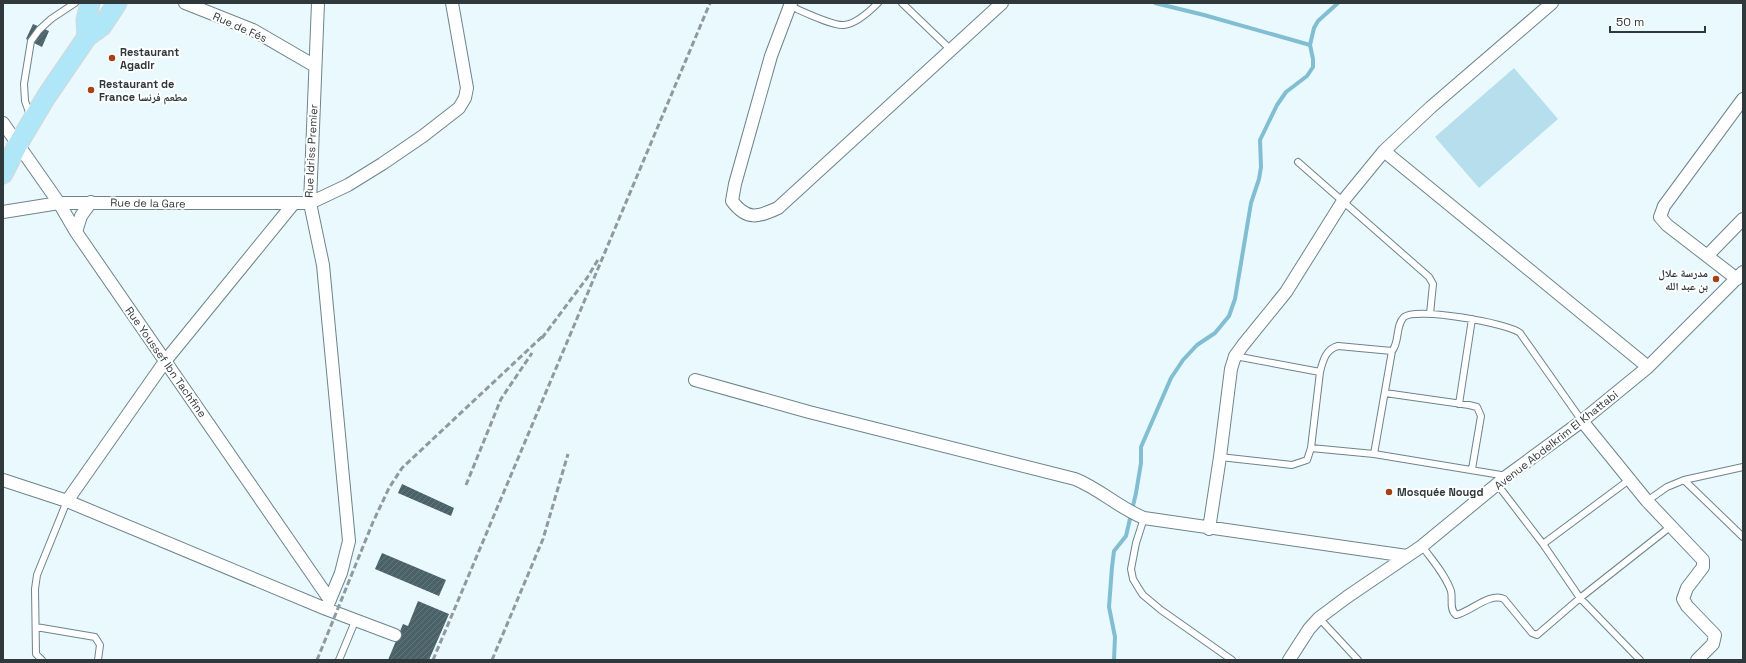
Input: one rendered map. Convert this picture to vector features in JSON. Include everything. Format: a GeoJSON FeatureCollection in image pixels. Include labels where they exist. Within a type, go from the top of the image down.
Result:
{"type":"FeatureCollection","features":[{"type":"Feature","properties":{"kind":"main road"},"geometry":{"type":"LineString","coordinates":[[87,37],[86,20],[90,3]]}},
{"type":"Feature","properties":{"kind":"main road"},"geometry":{"type":"LineString","coordinates":[[3,174],[32,120],[87,37],[102,26],[117,3]]}},
{"type":"Feature","properties":{"kind":"street","name":"Rue de Fés"},"geometry":{"type":"LineString","coordinates":[[185,3],[253,30],[314,66]]}},
{"type":"Feature","properties":{"kind":"street","name":"Rue Idriss Premier"},"geometry":{"type":"LineString","coordinates":[[67,501],[166,360],[294,204],[310,203],[314,66],[318,3]]}},
{"type":"Feature","properties":{"kind":"street"},"geometry":{"type":"LineString","coordinates":[[328,604],[341,573],[349,541],[322,266],[310,203],[348,185],[382,164],[423,136],[459,108],[465,98],[467,88],[452,3]]}},
{"type":"Feature","properties":{"kind":"street"},"geometry":{"type":"LineString","coordinates":[[791,5],[772,56],[735,184],[732,201],[738,210],[748,215],[761,216],[778,208],[1002,3]]}},
{"type":"Feature","properties":{"kind":"street"},"geometry":{"type":"LineString","coordinates":[[1209,528],[1231,369],[1235,356],[1286,292],[1343,201],[1384,151],[1431,107],[1552,3]]}},
{"type":"Feature","properties":{"kind":"street"},"geometry":{"type":"LineString","coordinates":[[1740,275],[1707,256],[1667,225],[1661,219],[1661,214],[1664,206],[1743,98]]}},
{"type":"Feature","properties":{"kind":"street","name":"Rue Youssef Ibn Tachfine"},"geometry":{"type":"LineString","coordinates":[[3,123],[59,202],[76,232],[166,360],[328,604]]}},
{"type":"Feature","properties":{"kind":"street"},"geometry":{"type":"LineString","coordinates":[[1384,151],[1648,367]]}},
{"type":"Feature","properties":{"kind":"street","name":"Rue de la Gare"},"geometry":{"type":"LineString","coordinates":[[3,212],[59,202],[294,204]]}},
{"type":"Feature","properties":{"kind":"street"},"geometry":{"type":"LineString","coordinates":[[76,232],[81,216],[91,202]]}},
{"type":"Feature","properties":{"kind":"street"},"geometry":{"type":"LineString","coordinates":[[1707,256],[1743,219]]}},
{"type":"Feature","properties":{"kind":"street","name":"Avenue Abdelkrim El Khattabi"},"geometry":{"type":"LineString","coordinates":[[1289,660],[1309,629],[1319,618],[1422,546],[1507,476],[1582,421],[1648,367],[1740,275]]}},
{"type":"Feature","properties":{"kind":"street"},"geometry":{"type":"LineString","coordinates":[[695,380],[809,412],[1075,479],[1091,486],[1109,500],[1144,518],[1408,556]]}},
{"type":"Feature","properties":{"kind":"street"},"geometry":{"type":"LineString","coordinates":[[1582,421],[1647,501],[1670,527],[1703,560],[1703,567],[1687,588],[1683,599],[1687,606],[1715,635],[1713,644],[1697,660]]}},
{"type":"Feature","properties":{"kind":"street"},"geometry":{"type":"LineString","coordinates":[[3,480],[67,501],[328,604],[356,620],[396,635]]}},
{"type":"Feature","properties":{"kind":"lane"},"geometry":{"type":"LineString","coordinates":[[32,120],[25,101],[24,84],[31,42],[39,30],[51,19],[75,3]]}},
{"type":"Feature","properties":{"kind":"lane"},"geometry":{"type":"LineString","coordinates":[[791,5],[836,24],[845,25],[855,22],[878,3]]}},
{"type":"Feature","properties":{"kind":"lane"},"geometry":{"type":"LineString","coordinates":[[902,3],[951,50]]}},
{"type":"Feature","properties":{"kind":"lane"},"geometry":{"type":"LineString","coordinates":[[1298,162],[1429,277],[1433,284],[1430,314]]}},
{"type":"Feature","properties":{"kind":"lane"},"geometry":{"type":"LineString","coordinates":[[1374,454],[1392,351],[1397,343],[1399,326],[1409,314],[1430,314],[1472,319],[1510,327],[1520,333],[1582,421]]}},
{"type":"Feature","properties":{"kind":"lane"},"geometry":{"type":"LineString","coordinates":[[1459,404],[1472,319]]}},
{"type":"Feature","properties":{"kind":"lane"},"geometry":{"type":"LineString","coordinates":[[1220,457],[1292,465],[1307,460],[1312,448],[1320,372],[1323,362],[1332,347],[1338,346],[1392,351]]}},
{"type":"Feature","properties":{"kind":"lane"},"geometry":{"type":"LineString","coordinates":[[1235,356],[1320,372]]}},
{"type":"Feature","properties":{"kind":"lane"},"geometry":{"type":"LineString","coordinates":[[1385,393],[1477,407],[1482,416],[1472,469]]}},
{"type":"Feature","properties":{"kind":"lane"},"geometry":{"type":"LineString","coordinates":[[1312,448],[1374,454],[1507,476]]}},
{"type":"Feature","properties":{"kind":"lane"},"geometry":{"type":"LineString","coordinates":[[1647,501],[1667,487],[1684,480],[1743,467]]}},
{"type":"Feature","properties":{"kind":"lane"},"geometry":{"type":"LineString","coordinates":[[1543,544],[1629,480]]}},
{"type":"Feature","properties":{"kind":"lane"},"geometry":{"type":"LineString","coordinates":[[1684,480],[1743,537]]}},
{"type":"Feature","properties":{"kind":"lane"},"geometry":{"type":"LineString","coordinates":[[1498,484],[1543,544],[1580,598],[1640,660]]}},
{"type":"Feature","properties":{"kind":"lane"},"geometry":{"type":"LineString","coordinates":[[42,660],[36,654],[35,589],[37,575],[67,501]]}},
{"type":"Feature","properties":{"kind":"lane"},"geometry":{"type":"LineString","coordinates":[[1144,518],[1134,551],[1131,569],[1133,579],[1139,589],[1143,595],[1161,610],[1232,660]]}},
{"type":"Feature","properties":{"kind":"lane"},"geometry":{"type":"LineString","coordinates":[[1422,546],[1442,573],[1451,591],[1452,610],[1456,615],[1466,612],[1490,599],[1499,596],[1504,599],[1532,633],[1537,636],[1580,598],[1670,527]]}},
{"type":"Feature","properties":{"kind":"lane"},"geometry":{"type":"LineString","coordinates":[[1319,618],[1358,660]]}},
{"type":"Feature","properties":{"kind":"lane"},"geometry":{"type":"LineString","coordinates":[[339,660],[356,620]]}},
{"type":"Feature","properties":{"kind":"lane"},"geometry":{"type":"LineString","coordinates":[[36,627],[95,637],[100,644],[98,660]]}},
{"type":"Feature","properties":{"kind":"shaded area"},"geometry":{"type":"Polygon","coordinates":[[[1514,68],[1558,119],[1479,188],[1435,137],[1514,68]]]}},
{"type":"Feature","properties":{"kind":"building"},"geometry":{"type":"Polygon","coordinates":[[[33,24],[49,31],[42,47],[26,39],[33,24]]]}},
{"type":"Feature","properties":{"kind":"building"},"geometry":{"type":"Polygon","coordinates":[[[402,484],[454,508],[451,516],[398,493],[402,484]]]}},
{"type":"Feature","properties":{"kind":"building"},"geometry":{"type":"Polygon","coordinates":[[[382,553],[446,580],[439,596],[375,569],[382,553]]]}},
{"type":"Feature","properties":{"kind":"building"},"geometry":{"type":"Polygon","coordinates":[[[418,601],[449,614],[429,660],[388,660],[403,624],[408,626],[418,601]]]}},
{"type":"Feature","properties":{"kind":"waterway"},"geometry":{"type":"LineString","coordinates":[[1155,3],[1204,15],[1310,45]]}},
{"type":"Feature","properties":{"kind":"waterway"},"geometry":{"type":"LineString","coordinates":[[1114,660],[1115,637],[1109,607],[1114,551],[1126,536],[1136,493],[1141,463],[1141,447],[1171,378],[1183,360],[1197,345],[1215,333],[1229,316],[1235,299],[1251,203],[1259,179],[1261,167],[1260,140],[1277,105],[1286,92],[1307,76],[1313,67],[1310,45],[1314,28],[1318,21],[1338,3]]}},
{"type":"Feature","properties":{"kind":"railway"},"geometry":{"type":"LineString","coordinates":[[433,660],[710,3]]}},
{"type":"Feature","properties":{"kind":"railway"},"geometry":{"type":"LineString","coordinates":[[542,338],[587,278],[599,258]]}},
{"type":"Feature","properties":{"kind":"railway"},"geometry":{"type":"LineString","coordinates":[[317,660],[373,522],[389,488],[402,468],[545,334]]}},
{"type":"Feature","properties":{"kind":"railway"},"geometry":{"type":"LineString","coordinates":[[466,485],[501,399],[532,353]]}},
{"type":"Feature","properties":{"kind":"railway"},"geometry":{"type":"LineString","coordinates":[[492,660],[543,539],[568,454]]}},
{"type":"Feature","properties":{"kind":"place","name":"Restaurant Agadir"},"geometry":{"type":"Point","coordinates":[112,58]}},
{"type":"Feature","properties":{"kind":"place","name":"Restaurant de France مطعم فرنسا"},"geometry":{"type":"Point","coordinates":[91,90]}},
{"type":"Feature","properties":{"kind":"place","name":"مدرسة علال بن عبد الله"},"geometry":{"type":"Point","coordinates":[1716,279]}},
{"type":"Feature","properties":{"kind":"place","name":"Mosquée Nougd"},"geometry":{"type":"Point","coordinates":[1389,492]}}]}
